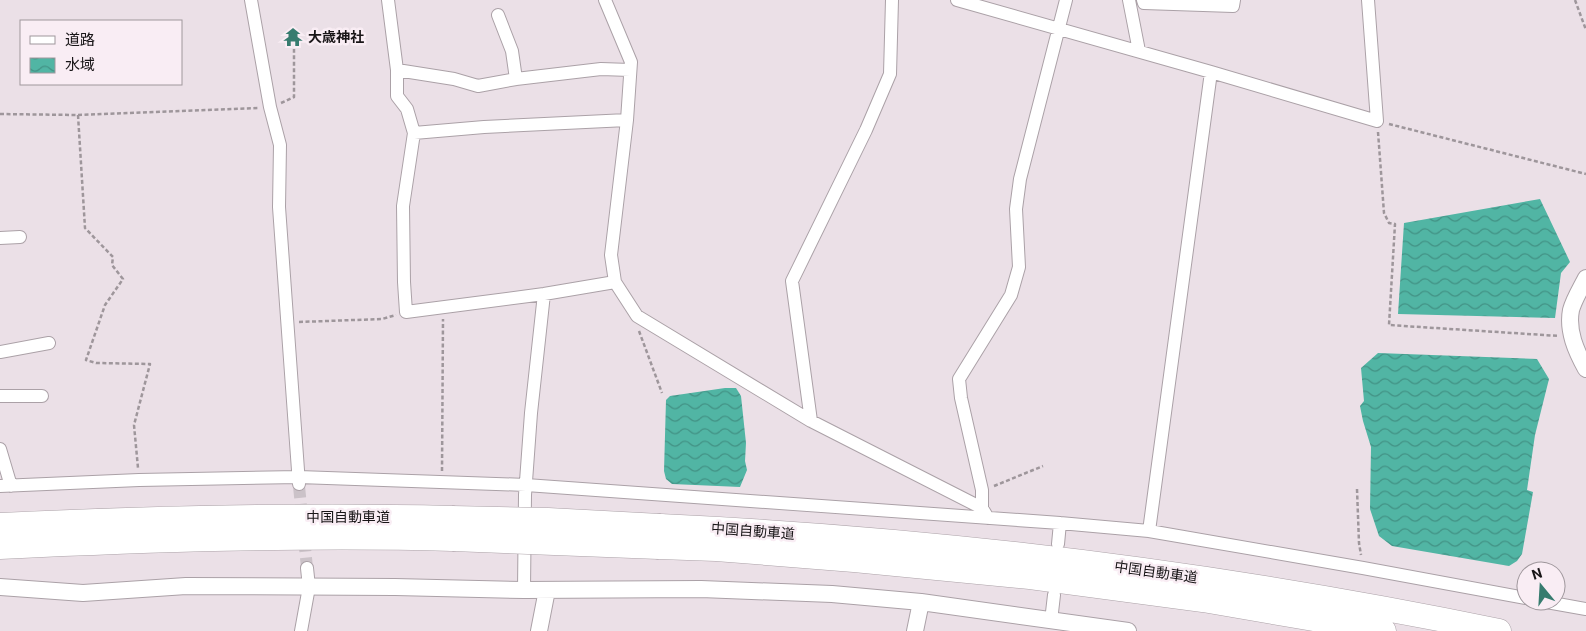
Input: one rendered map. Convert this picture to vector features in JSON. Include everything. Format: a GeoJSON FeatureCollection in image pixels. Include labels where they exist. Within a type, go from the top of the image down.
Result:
{"type":"FeatureCollection","features":[{"type":"Feature","properties":{"kind":"highway","name":"中国自動車道"},"geometry":{"type":"LineString","coordinates":[[0,525],[234,517],[381,516],[452,528]]}},
{"type":"Feature","properties":{"kind":"highway","name":"中国自動車道"},"geometry":{"type":"LineString","coordinates":[[0,547],[237,538],[381,537],[452,528],[548,520],[659,536],[855,550],[983,562],[1030,577],[1203,600],[1384,631]]}},
{"type":"Feature","properties":{"kind":"highway","name":"中国自動車道"},"geometry":{"type":"LineString","coordinates":[[983,562],[1028,555],[1200,578],[1409,612],[1499,631]]}},
{"type":"Feature","properties":{"kind":"street"},"geometry":{"type":"LineString","coordinates":[[252,0],[270,107],[280,145],[279,207],[299,481]]}},
{"type":"Feature","properties":{"kind":"street"},"geometry":{"type":"LineString","coordinates":[[388,0],[397,96],[406,109],[414,133],[403,206],[406,312],[544,294],[615,282]]}},
{"type":"Feature","properties":{"kind":"street"},"geometry":{"type":"LineString","coordinates":[[605,0],[630,62],[627,120],[611,255],[615,282],[636,316],[811,422],[985,513]]}},
{"type":"Feature","properties":{"kind":"street"},"geometry":{"type":"LineString","coordinates":[[811,422],[792,281],[866,130],[890,74],[892,0]]}},
{"type":"Feature","properties":{"kind":"street"},"geometry":{"type":"LineString","coordinates":[[957,0],[1060,28],[1377,121],[1368,0]]}},
{"type":"Feature","properties":{"kind":"street"},"geometry":{"type":"LineString","coordinates":[[985,513],[982,490],[961,398],[959,379],[1010,295],[1019,267],[1016,209],[1020,179],[1066,0]]}},
{"type":"Feature","properties":{"kind":"street"},"geometry":{"type":"LineString","coordinates":[[1128,0],[1139,51]]}},
{"type":"Feature","properties":{"kind":"street"},"geometry":{"type":"LineString","coordinates":[[1143,0],[1144,2],[1233,6],[1234,0]]}},
{"type":"Feature","properties":{"kind":"street"},"geometry":{"type":"LineString","coordinates":[[498,16],[512,50],[516,79]]}},
{"type":"Feature","properties":{"kind":"street"},"geometry":{"type":"LineString","coordinates":[[396,70],[454,79],[478,86],[516,79],[601,69],[630,70]]}},
{"type":"Feature","properties":{"kind":"street"},"geometry":{"type":"LineString","coordinates":[[1149,531],[1211,72]]}},
{"type":"Feature","properties":{"kind":"street"},"geometry":{"type":"LineString","coordinates":[[414,133],[484,127],[627,120]]}},
{"type":"Feature","properties":{"kind":"street"},"geometry":{"type":"LineString","coordinates":[[0,238],[20,237]]}},
{"type":"Feature","properties":{"kind":"street"},"geometry":{"type":"LineString","coordinates":[[1586,278],[1571,310],[1570,330],[1576,352],[1586,369]]}},
{"type":"Feature","properties":{"kind":"street"},"geometry":{"type":"LineString","coordinates":[[524,590],[526,485],[531,413],[544,294]]}},
{"type":"Feature","properties":{"kind":"street"},"geometry":{"type":"LineString","coordinates":[[0,352],[49,343]]}},
{"type":"Feature","properties":{"kind":"street"},"geometry":{"type":"LineString","coordinates":[[0,396],[42,396]]}},
{"type":"Feature","properties":{"kind":"street"},"geometry":{"type":"LineString","coordinates":[[0,449],[5,486],[139,480],[442,482],[526,485],[985,513],[1060,523],[1149,531],[1516,596]]}},
{"type":"Feature","properties":{"kind":"street"},"geometry":{"type":"LineString","coordinates":[[1058,544],[1060,523]]}},
{"type":"Feature","properties":{"kind":"street"},"geometry":{"type":"LineString","coordinates":[[301,631],[309,587],[307,568]]}},
{"type":"Feature","properties":{"kind":"street"},"geometry":{"type":"LineString","coordinates":[[0,588],[84,593],[186,586],[524,590],[701,589],[832,594],[921,602],[1053,626],[1128,631]]}},
{"type":"Feature","properties":{"kind":"street"},"geometry":{"type":"LineString","coordinates":[[539,631],[547,590]]}},
{"type":"Feature","properties":{"kind":"street"},"geometry":{"type":"LineString","coordinates":[[1053,626],[1054,595]]}},
{"type":"Feature","properties":{"kind":"street"},"geometry":{"type":"LineString","coordinates":[[915,631],[921,602]]}},
{"type":"Feature","properties":{"kind":"street"},"geometry":{"type":"LineString","coordinates":[[1566,605],[1586,609]]}},
{"type":"Feature","properties":{"kind":"path"},"geometry":{"type":"LineString","coordinates":[[1575,0],[1586,30]]}},
{"type":"Feature","properties":{"kind":"path"},"geometry":{"type":"LineString","coordinates":[[0,114],[78,115],[270,107],[294,98],[294,49]]}},
{"type":"Feature","properties":{"kind":"path"},"geometry":{"type":"LineString","coordinates":[[78,115],[85,228],[113,257],[112,266],[123,279],[105,305],[86,360],[150,364],[134,425],[139,480]]}},
{"type":"Feature","properties":{"kind":"path"},"geometry":{"type":"LineString","coordinates":[[1576,352],[1565,337],[1390,325],[1395,224],[1389,223],[1384,213],[1377,121],[1586,174]]}},
{"type":"Feature","properties":{"kind":"path"},"geometry":{"type":"LineString","coordinates":[[442,307],[444,348],[442,482]]}},
{"type":"Feature","properties":{"kind":"path"},"geometry":{"type":"LineString","coordinates":[[288,323],[382,319],[406,312]]}},
{"type":"Feature","properties":{"kind":"path"},"geometry":{"type":"LineString","coordinates":[[636,316],[636,323],[662,393]]}},
{"type":"Feature","properties":{"kind":"path"},"geometry":{"type":"LineString","coordinates":[[982,490],[999,485],[1043,466]]}},
{"type":"Feature","properties":{"kind":"path"},"geometry":{"type":"LineString","coordinates":[[1357,489],[1359,543],[1363,568]]}},
{"type":"Feature","properties":{"kind":"water"},"geometry":{"type":"Polygon","coordinates":[[[1540,199],[1570,262],[1561,273],[1555,318],[1398,314],[1404,223],[1540,199]]]}},
{"type":"Feature","properties":{"kind":"water"},"geometry":{"type":"Polygon","coordinates":[[[1378,353],[1537,359],[1549,379],[1535,435],[1527,490],[1533,492],[1522,554],[1517,561],[1509,566],[1392,546],[1379,536],[1370,509],[1371,447],[1360,406],[1364,401],[1361,368],[1378,353]]]}},
{"type":"Feature","properties":{"kind":"water"},"geometry":{"type":"Polygon","coordinates":[[[736,388],[741,396],[747,470],[740,487],[672,484],[666,479],[664,471],[666,400],[670,396],[736,388]]]}},
{"type":"Feature","properties":{"kind":"tunnel"},"geometry":{"type":"LineString","coordinates":[[299,486],[307,568]]}},
{"type":"Feature","properties":{"kind":"place","name":"大歳神社"},"geometry":{"type":"Point","coordinates":[293,37]}}]}
